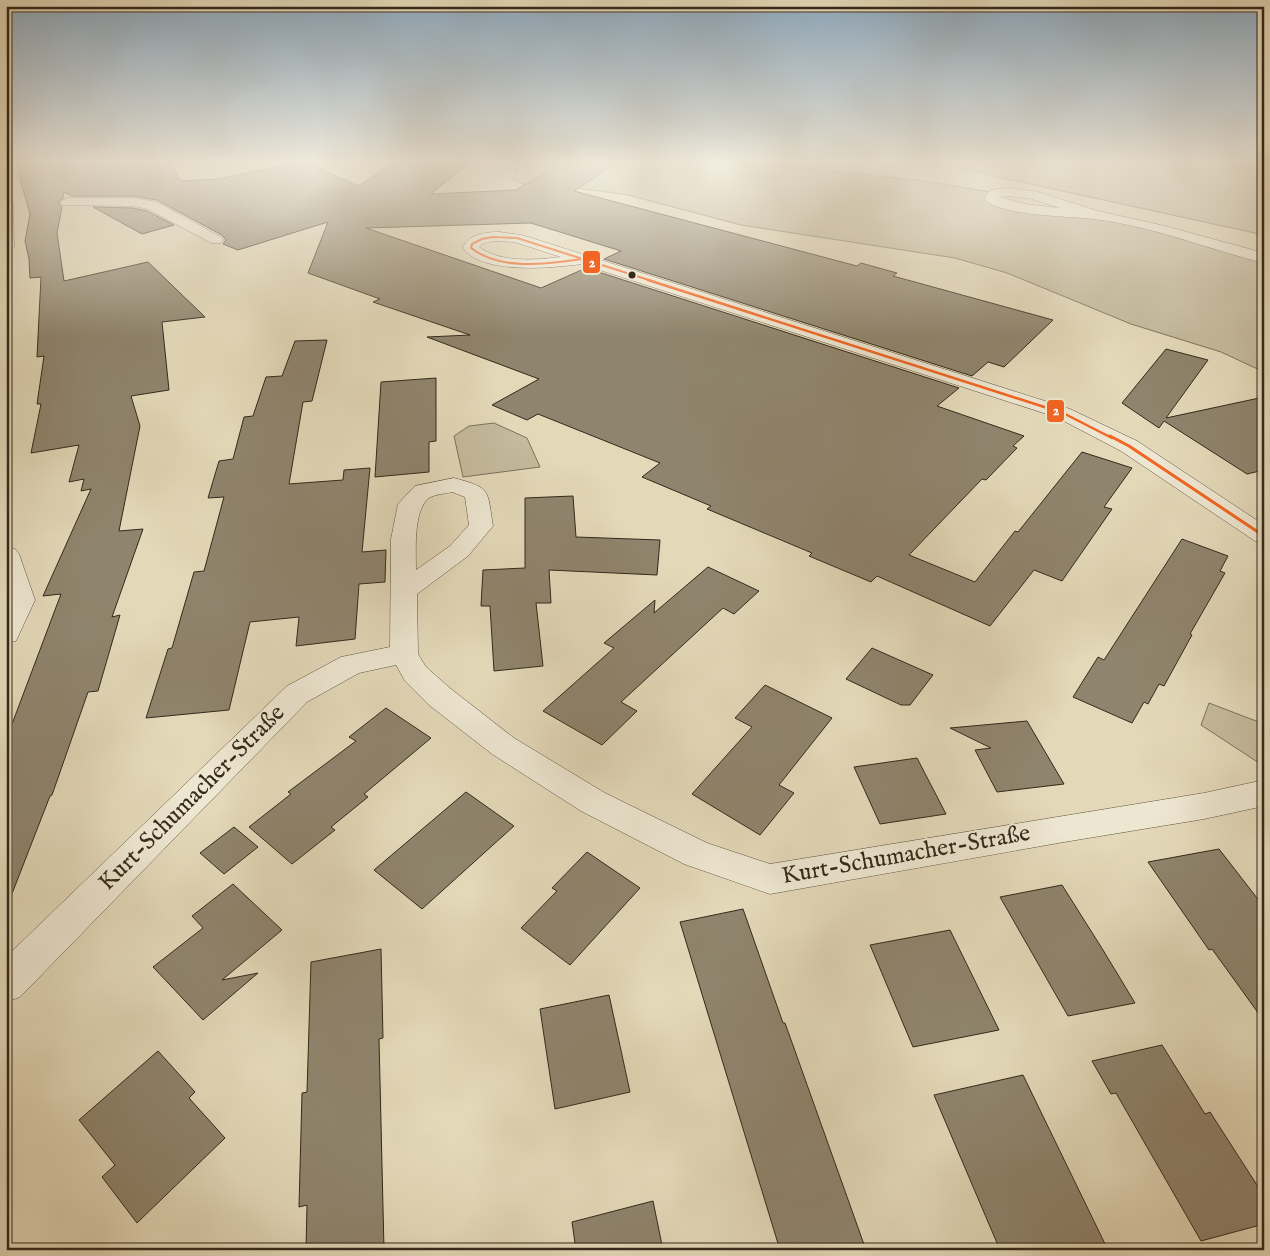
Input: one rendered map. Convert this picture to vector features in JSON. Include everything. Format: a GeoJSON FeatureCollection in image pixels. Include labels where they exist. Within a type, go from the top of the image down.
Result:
{"type":"FeatureCollection","features":[{"type":"Feature","properties":{"kind":"street"},"geometry":{"type":"LineString","coordinates":[[6,220],[6,247]]}},
{"type":"Feature","properties":{"kind":"street"},"geometry":{"type":"LineString","coordinates":[[179,220],[216,240]]}},
{"type":"Feature","properties":{"kind":"street"},"geometry":{"type":"LineString","coordinates":[[1116,220],[1162,230],[1212,246],[1264,258]]}},
{"type":"Feature","properties":{"kind":"street"},"geometry":{"type":"LineString","coordinates":[[582,259],[541,264],[509,264],[478,254],[471,248],[472,244],[483,238],[509,236],[582,259],[1063,413],[1129,446],[1264,536]]}},
{"type":"Feature","properties":{"kind":"street"},"geometry":{"type":"LineString","coordinates":[[6,554],[22,600],[6,634]]}},
{"type":"Feature","properties":{"kind":"street"},"geometry":{"type":"LineString","coordinates":[[404,591],[404,654]]}},
{"type":"Feature","properties":{"kind":"street","name":"Kurt-Schumacher-Straße"},"geometry":{"type":"LineString","coordinates":[[6,984],[297,694],[351,664],[404,654],[415,674],[440,697],[503,746],[568,788],[696,854],[770,878],[1204,806],[1264,793]]}},
{"type":"Feature","properties":{"kind":"shaded area"},"geometry":{"type":"Polygon","coordinates":[[[721,220],[1113,220],[1264,258],[1264,372],[1221,352],[1131,324],[1007,273],[955,258],[741,225],[721,220]]]}},
{"type":"Feature","properties":{"kind":"shaded area"},"geometry":{"type":"Polygon","coordinates":[[[1194,220],[1264,220],[1264,235],[1194,220]]]}},
{"type":"Feature","properties":{"kind":"shaded area"},"geometry":{"type":"Polygon","coordinates":[[[494,423],[527,438],[540,467],[463,477],[454,436],[469,426],[494,423]]]}},
{"type":"Feature","properties":{"kind":"shaded area"},"geometry":{"type":"Polygon","coordinates":[[[1209,703],[1264,724],[1264,760],[1259,763],[1201,725],[1209,703]]]}},
{"type":"Feature","properties":{"kind":"building"},"geometry":{"type":"Polygon","coordinates":[[[29,220],[60,220],[57,233],[64,281],[148,262],[205,317],[162,322],[169,390],[131,396],[140,426],[119,531],[143,529],[112,617],[120,615],[98,691],[88,692],[52,795],[8,904],[6,903],[6,740],[61,594],[43,596],[91,489],[81,491],[84,479],[69,482],[79,445],[31,453],[41,404],[37,404],[44,356],[37,357],[41,277],[30,278],[29,259],[25,241],[29,220]]]}},
{"type":"Feature","properties":{"kind":"building"},"geometry":{"type":"Polygon","coordinates":[[[116,220],[164,220],[174,225],[142,234],[116,220]]]}},
{"type":"Feature","properties":{"kind":"building"},"geometry":{"type":"Polygon","coordinates":[[[193,220],[682,220],[857,266],[861,263],[897,273],[893,276],[1053,320],[1004,367],[988,362],[972,376],[604,259],[621,251],[531,223],[366,228],[541,288],[586,268],[959,388],[937,406],[1024,436],[1013,446],[1017,448],[986,480],[982,479],[909,555],[975,582],[1015,531],[1018,532],[1082,452],[1132,468],[1104,507],[1112,509],[1062,581],[1034,570],[990,626],[877,576],[871,582],[809,556],[812,553],[707,509],[711,506],[642,477],[660,463],[538,414],[527,420],[492,405],[539,379],[427,337],[470,335],[373,302],[380,299],[308,273],[328,222],[238,250],[223,244],[226,240],[222,235],[193,220]]]}},
{"type":"Feature","properties":{"kind":"building"},"geometry":{"type":"Polygon","coordinates":[[[327,340],[312,401],[303,402],[289,484],[343,480],[344,470],[370,468],[362,552],[386,550],[385,582],[359,584],[355,639],[296,646],[299,617],[250,622],[229,710],[146,718],[168,649],[172,648],[194,572],[204,571],[224,497],[208,498],[219,461],[233,459],[244,417],[253,416],[266,377],[282,376],[295,341],[327,340]]]}},
{"type":"Feature","properties":{"kind":"building"},"geometry":{"type":"Polygon","coordinates":[[[1166,349],[1208,360],[1166,418],[1264,397],[1264,470],[1247,474],[1164,421],[1159,428],[1122,403],[1166,349]]]}},
{"type":"Feature","properties":{"kind":"building"},"geometry":{"type":"Polygon","coordinates":[[[436,378],[436,441],[429,442],[429,472],[375,477],[381,382],[436,378]]]}},
{"type":"Feature","properties":{"kind":"building"},"geometry":{"type":"Polygon","coordinates":[[[573,496],[576,537],[660,540],[657,575],[549,570],[551,603],[536,603],[543,666],[494,671],[490,606],[481,606],[483,570],[525,568],[525,498],[573,496]]]}},
{"type":"Feature","properties":{"kind":"building"},"geometry":{"type":"Polygon","coordinates":[[[1182,539],[1228,556],[1220,571],[1225,573],[1190,634],[1192,635],[1164,686],[1159,684],[1148,704],[1144,702],[1132,723],[1073,697],[1098,657],[1104,660],[1182,539]]]}},
{"type":"Feature","properties":{"kind":"building"},"geometry":{"type":"Polygon","coordinates":[[[708,567],[759,591],[734,614],[723,608],[621,702],[637,711],[602,745],[543,711],[614,648],[604,643],[655,600],[654,613],[708,567]]]}},
{"type":"Feature","properties":{"kind":"building"},"geometry":{"type":"Polygon","coordinates":[[[872,648],[933,675],[910,705],[901,705],[846,679],[872,648]]]}},
{"type":"Feature","properties":{"kind":"building"},"geometry":{"type":"Polygon","coordinates":[[[765,685],[832,718],[779,785],[794,793],[760,835],[692,794],[752,727],[735,718],[765,685]]]}},
{"type":"Feature","properties":{"kind":"building"},"geometry":{"type":"Polygon","coordinates":[[[386,708],[431,738],[364,794],[368,797],[331,827],[335,830],[292,864],[249,827],[291,794],[288,792],[356,741],[349,737],[386,708]]]}},
{"type":"Feature","properties":{"kind":"building"},"geometry":{"type":"Polygon","coordinates":[[[1027,721],[1064,784],[997,792],[975,750],[991,748],[950,728],[1027,721]]]}},
{"type":"Feature","properties":{"kind":"building"},"geometry":{"type":"Polygon","coordinates":[[[917,758],[946,814],[880,824],[854,767],[917,758]]]}},
{"type":"Feature","properties":{"kind":"building"},"geometry":{"type":"Polygon","coordinates":[[[466,792],[514,826],[422,909],[374,870],[466,792]]]}},
{"type":"Feature","properties":{"kind":"building"},"geometry":{"type":"Polygon","coordinates":[[[234,827],[258,847],[224,874],[200,853],[234,827]]]}},
{"type":"Feature","properties":{"kind":"building"},"geometry":{"type":"Polygon","coordinates":[[[1219,849],[1264,907],[1264,1021],[1212,949],[1209,950],[1148,862],[1219,849]]]}},
{"type":"Feature","properties":{"kind":"building"},"geometry":{"type":"Polygon","coordinates":[[[587,852],[640,888],[570,965],[521,928],[557,891],[552,888],[587,852]]]}},
{"type":"Feature","properties":{"kind":"building"},"geometry":{"type":"Polygon","coordinates":[[[233,884],[282,930],[222,980],[258,973],[203,1020],[153,967],[203,928],[192,916],[233,884]]]}},
{"type":"Feature","properties":{"kind":"building"},"geometry":{"type":"Polygon","coordinates":[[[1062,885],[1135,1003],[1068,1016],[1000,897],[1062,885]]]}},
{"type":"Feature","properties":{"kind":"building"},"geometry":{"type":"Polygon","coordinates":[[[743,909],[866,1250],[780,1250],[680,922],[743,909]]]}},
{"type":"Feature","properties":{"kind":"building"},"geometry":{"type":"Polygon","coordinates":[[[950,930],[999,1030],[913,1047],[870,945],[950,930]]]}},
{"type":"Feature","properties":{"kind":"building"},"geometry":{"type":"Polygon","coordinates":[[[381,949],[383,1038],[379,1039],[384,1250],[306,1250],[307,1205],[299,1207],[302,1093],[307,1092],[311,962],[381,949]]]}},
{"type":"Feature","properties":{"kind":"building"},"geometry":{"type":"Polygon","coordinates":[[[609,995],[630,1092],[555,1109],[540,1009],[609,995]]]}},
{"type":"Feature","properties":{"kind":"building"},"geometry":{"type":"Polygon","coordinates":[[[1162,1045],[1205,1114],[1210,1112],[1264,1196],[1264,1224],[1201,1241],[1116,1093],[1111,1094],[1092,1061],[1162,1045]]]}},
{"type":"Feature","properties":{"kind":"building"},"geometry":{"type":"Polygon","coordinates":[[[158,1051],[195,1092],[189,1098],[225,1138],[137,1223],[102,1177],[115,1165],[79,1120],[158,1051]]]}},
{"type":"Feature","properties":{"kind":"building"},"geometry":{"type":"Polygon","coordinates":[[[1023,1075],[1108,1250],[1000,1250],[934,1095],[1023,1075]]]}},
{"type":"Feature","properties":{"kind":"building"},"geometry":{"type":"Polygon","coordinates":[[[653,1201],[663,1250],[576,1250],[572,1222],[653,1201]]]}},
{"type":"Feature","properties":{"kind":"transit line","name":"2"},"geometry":{"type":"LineString","coordinates":[[582,259],[524,264],[508,263],[480,255],[471,248],[472,244],[482,239],[493,237],[517,238],[1063,413],[1129,446],[1264,536]]}}]}
